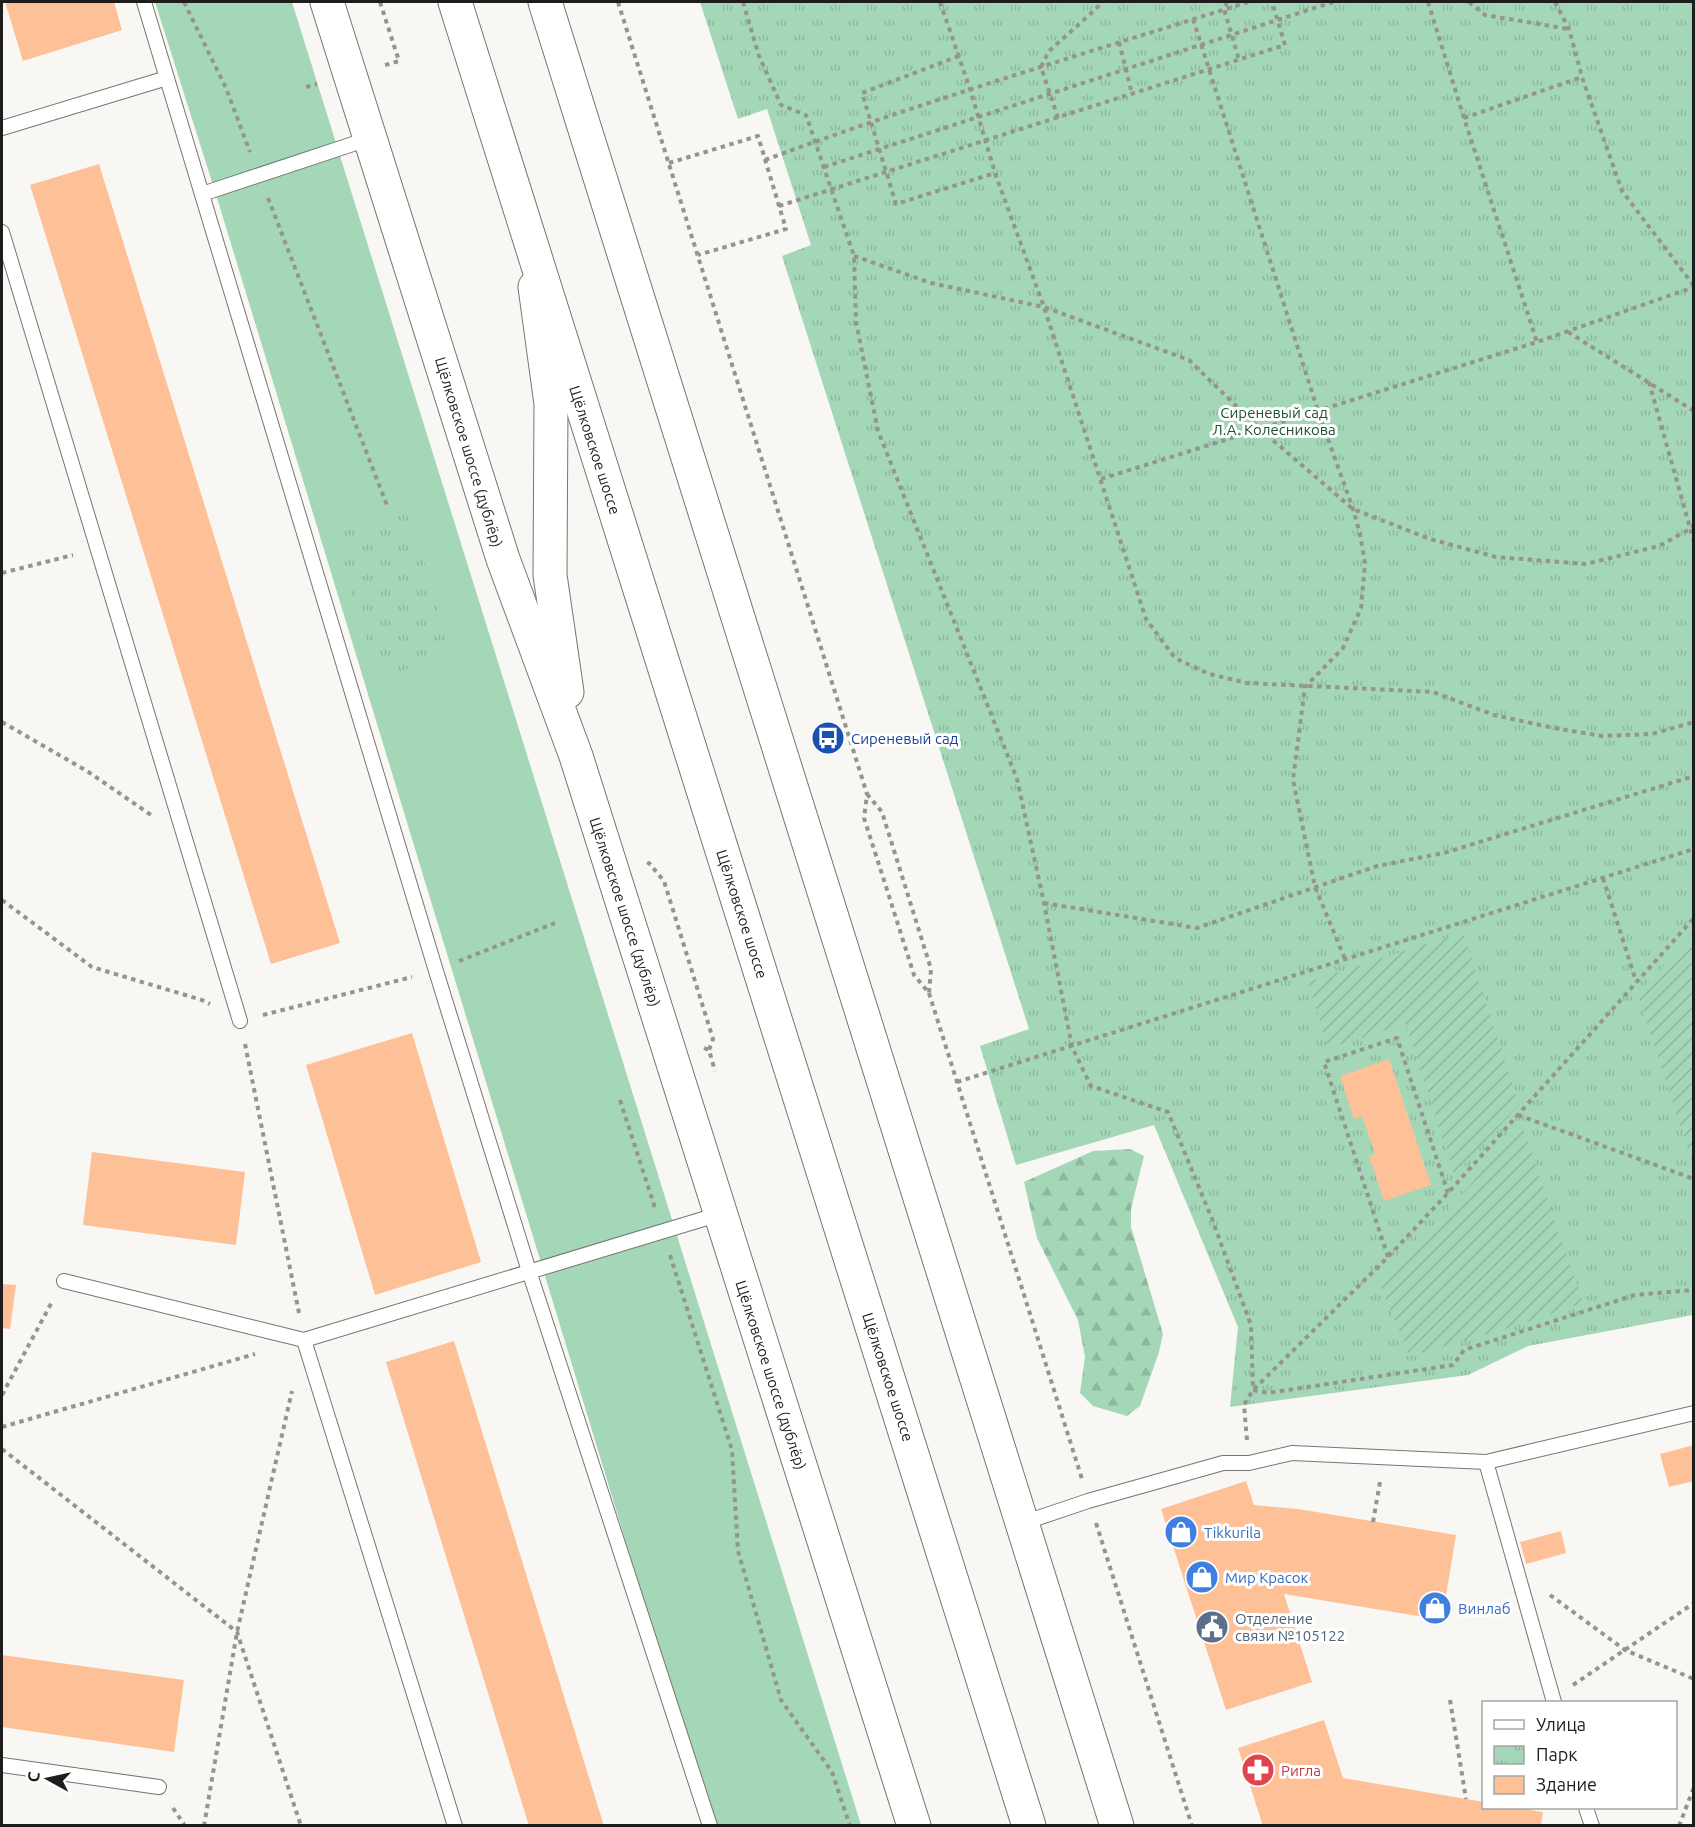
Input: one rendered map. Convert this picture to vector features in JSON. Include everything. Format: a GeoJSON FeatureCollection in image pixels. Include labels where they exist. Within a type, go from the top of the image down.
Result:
{"type":"FeatureCollection","features":[{"type":"Feature","properties":{"kind":"main road","name":"Щёлковское шоссе (дублёр)"},"geometry":{"type":"LineString","coordinates":[[327,2],[503,559],[576,756],[914,1826]]}},
{"type":"Feature","properties":{"kind":"main road","name":"Щёлковское шоссе"},"geometry":{"type":"LineString","coordinates":[[455,2],[1029,1826]]}},
{"type":"Feature","properties":{"kind":"main road"},"geometry":{"type":"LineString","coordinates":[[545,2],[1118,1826]]}},
{"type":"Feature","properties":{"kind":"main road"},"geometry":{"type":"LineString","coordinates":[[528,237],[551,404],[550,575],[576,756]]}},
{"type":"Feature","properties":{"kind":"lane"},"geometry":{"type":"LineString","coordinates":[[144,2],[436,971],[529,1271],[710,1826]]}},
{"type":"Feature","properties":{"kind":"lane"},"geometry":{"type":"LineString","coordinates":[[2,128],[167,78]]}},
{"type":"Feature","properties":{"kind":"lane"},"geometry":{"type":"LineString","coordinates":[[202,194],[371,138]]}},
{"type":"Feature","properties":{"kind":"lane"},"geometry":{"type":"LineString","coordinates":[[2,232],[240,1021]]}},
{"type":"Feature","properties":{"kind":"lane"},"geometry":{"type":"LineString","coordinates":[[64,1281],[304,1340],[720,1214]]}},
{"type":"Feature","properties":{"kind":"lane"},"geometry":{"type":"LineString","coordinates":[[304,1340],[455,1826]]}},
{"type":"Feature","properties":{"kind":"lane"},"geometry":{"type":"LineString","coordinates":[[1023,1522],[1222,1463],[1249,1463],[1292,1453],[1486,1462],[1694,1413]]}},
{"type":"Feature","properties":{"kind":"lane"},"geometry":{"type":"LineString","coordinates":[[1486,1462],[1554,1701]]}},
{"type":"Feature","properties":{"kind":"lane"},"geometry":{"type":"LineString","coordinates":[[2,1766],[159,1787]]}},
{"type":"Feature","properties":{"kind":"lane"},"geometry":{"type":"LineString","coordinates":[[1586,1809],[1592,1826]]}},
{"type":"Feature","properties":{"kind":"path"},"geometry":{"type":"LineString","coordinates":[[184,2],[226,87],[388,508]]}},
{"type":"Feature","properties":{"kind":"path"},"geometry":{"type":"LineString","coordinates":[[618,2],[867,794],[882,812],[928,958],[931,969],[929,993],[1192,1826]]}},
{"type":"Feature","properties":{"kind":"path"},"geometry":{"type":"LineString","coordinates":[[743,2],[759,56],[782,105],[806,115],[854,256],[856,322],[878,431],[1017,779],[1044,903],[1071,1047],[1091,1086],[1168,1112],[1212,1219],[1251,1325],[1253,1390]]}},
{"type":"Feature","properties":{"kind":"path"},"geometry":{"type":"LineString","coordinates":[[940,2],[995,172],[1044,307],[1146,619],[1175,658],[1209,674],[1238,681],[1305,687],[1433,692],[1494,715],[1602,736],[1652,734],[1694,722]]}},
{"type":"Feature","properties":{"kind":"path"},"geometry":{"type":"LineString","coordinates":[[1058,118],[1041,67],[1049,51],[1101,2]]}},
{"type":"Feature","properties":{"kind":"path"},"geometry":{"type":"LineString","coordinates":[[1227,2],[1224,9],[1239,60]]}},
{"type":"Feature","properties":{"kind":"path"},"geometry":{"type":"LineString","coordinates":[[765,160],[970,89],[1248,2]]}},
{"type":"Feature","properties":{"kind":"path"},"geometry":{"type":"LineString","coordinates":[[779,206],[1285,45],[1272,2]]}},
{"type":"Feature","properties":{"kind":"path"},"geometry":{"type":"LineString","coordinates":[[824,167],[1333,2]]}},
{"type":"Feature","properties":{"kind":"path"},"geometry":{"type":"LineString","coordinates":[[1428,2],[1538,342]]}},
{"type":"Feature","properties":{"kind":"path"},"geometry":{"type":"LineString","coordinates":[[1469,2],[1485,15],[1569,29]]}},
{"type":"Feature","properties":{"kind":"path"},"geometry":{"type":"LineString","coordinates":[[1101,479],[1538,342],[1694,286],[1623,191],[1582,77],[1569,29],[1555,2]]}},
{"type":"Feature","properties":{"kind":"path"},"geometry":{"type":"LineString","coordinates":[[1193,19],[1318,411],[1353,509],[1365,563],[1361,608],[1343,648],[1305,687],[1293,780],[1315,887],[1345,959]]}},
{"type":"Feature","properties":{"kind":"path"},"geometry":{"type":"LineString","coordinates":[[1119,42],[1132,94]]}},
{"type":"Feature","properties":{"kind":"path"},"geometry":{"type":"LineString","coordinates":[[958,56],[862,93],[896,204],[995,172]]}},
{"type":"Feature","properties":{"kind":"path"},"geometry":{"type":"LineString","coordinates":[[1464,118],[1582,77]]}},
{"type":"Feature","properties":{"kind":"path"},"geometry":{"type":"LineString","coordinates":[[669,163],[758,136],[786,229],[698,255]]}},
{"type":"Feature","properties":{"kind":"path"},"geometry":{"type":"LineString","coordinates":[[854,256],[931,283],[1044,307],[1189,360],[1261,430],[1353,509],[1430,538],[1496,557],[1586,564],[1659,546],[1692,527]]}},
{"type":"Feature","properties":{"kind":"path"},"geometry":{"type":"LineString","coordinates":[[1568,332],[1694,411]]}},
{"type":"Feature","properties":{"kind":"path"},"geometry":{"type":"LineString","coordinates":[[1649,382],[1663,438],[1692,527],[1694,542]]}},
{"type":"Feature","properties":{"kind":"path"},"geometry":{"type":"LineString","coordinates":[[2,573],[98,549]]}},
{"type":"Feature","properties":{"kind":"path"},"geometry":{"type":"LineString","coordinates":[[2,722],[87,771],[185,839]]}},
{"type":"Feature","properties":{"kind":"path"},"geometry":{"type":"LineString","coordinates":[[1044,903],[1197,928],[1377,866],[1443,853],[1694,776]]}},
{"type":"Feature","properties":{"kind":"path"},"geometry":{"type":"LineString","coordinates":[[867,794],[864,818],[878,863],[914,975],[929,993]]}},
{"type":"Feature","properties":{"kind":"path"},"geometry":{"type":"LineString","coordinates":[[957,1082],[1694,849]]}},
{"type":"Feature","properties":{"kind":"path"},"geometry":{"type":"LineString","coordinates":[[1603,878],[1637,982]]}},
{"type":"Feature","properties":{"kind":"path"},"geometry":{"type":"LineString","coordinates":[[664,881],[713,1039],[709,1050]]}},
{"type":"Feature","properties":{"kind":"path"},"geometry":{"type":"LineString","coordinates":[[2,900],[92,967],[202,1000],[240,1021],[436,971],[555,923]]}},
{"type":"Feature","properties":{"kind":"path"},"geometry":{"type":"LineString","coordinates":[[1249,1463],[1244,1405],[1253,1390],[1388,1257],[1448,1193],[1694,918]]}},
{"type":"Feature","properties":{"kind":"path"},"geometry":{"type":"LineString","coordinates":[[204,1826],[237,1632],[304,1340],[240,1021]]}},
{"type":"Feature","properties":{"kind":"path"},"geometry":{"type":"LineString","coordinates":[[1388,1257],[1324,1062],[1397,1038],[1448,1193]]}},
{"type":"Feature","properties":{"kind":"path"},"geometry":{"type":"LineString","coordinates":[[621,1100],[732,1450],[738,1551],[781,1700],[832,1772],[850,1826]]}},
{"type":"Feature","properties":{"kind":"path"},"geometry":{"type":"LineString","coordinates":[[1518,1115],[1694,1179]]}},
{"type":"Feature","properties":{"kind":"path"},"geometry":{"type":"LineString","coordinates":[[2,1395],[64,1281]]}},
{"type":"Feature","properties":{"kind":"path"},"geometry":{"type":"LineString","coordinates":[[1253,1390],[1268,1393],[1454,1365],[1464,1350],[1635,1295],[1694,1290]]}},
{"type":"Feature","properties":{"kind":"path"},"geometry":{"type":"LineString","coordinates":[[2,1427],[304,1340]]}},
{"type":"Feature","properties":{"kind":"path"},"geometry":{"type":"LineString","coordinates":[[2,1449],[237,1632],[302,1826]]}},
{"type":"Feature","properties":{"kind":"path"},"geometry":{"type":"LineString","coordinates":[[1373,1522],[1385,1457]]}},
{"type":"Feature","properties":{"kind":"path"},"geometry":{"type":"LineString","coordinates":[[1517,1571],[1625,1650],[1694,1679]]}},
{"type":"Feature","properties":{"kind":"path"},"geometry":{"type":"LineString","coordinates":[[1554,1701],[1694,1603]]}},
{"type":"Feature","properties":{"kind":"path"},"geometry":{"type":"LineString","coordinates":[[1450,1700],[1466,1799]]}},
{"type":"Feature","properties":{"kind":"path"},"geometry":{"type":"LineString","coordinates":[[1679,1826],[1694,1787]]}},
{"type":"Feature","properties":{"kind":"green space"},"geometry":{"type":"Polygon","coordinates":[[[155,2],[292,2],[861,1825],[712,1825],[218,201],[155,2]]]}},
{"type":"Feature","properties":{"kind":"green space","name":"Сиреневый сад Л.А. Колесникова"},"geometry":{"type":"Polygon","coordinates":[[[700,2],[1693,2],[1693,1315],[1528,1346],[1468,1375],[1230,1407],[1238,1327],[1154,1125],[1016,1165],[980,1046],[1029,1029],[782,256],[811,245],[767,109],[738,119],[700,2]]]}},
{"type":"Feature","properties":{"kind":"green space"},"geometry":{"type":"Polygon","coordinates":[[[409,511],[452,656],[377,678],[333,533],[409,511]]]}},
{"type":"Feature","properties":{"kind":"green space"},"geometry":{"type":"Polygon","coordinates":[[[1463,932],[1519,1105],[1454,1175],[1406,1024],[1328,1048],[1308,982],[1463,932]]]}},
{"type":"Feature","properties":{"kind":"green space"},"geometry":{"type":"Polygon","coordinates":[[[1693,932],[1693,1165],[1638,995],[1693,932]]]}},
{"type":"Feature","properties":{"kind":"green space"},"geometry":{"type":"Polygon","coordinates":[[[1522,1125],[1583,1303],[1503,1330],[1410,1356],[1381,1288],[1522,1125]]]}},
{"type":"Feature","properties":{"kind":"green space"},"geometry":{"type":"Polygon","coordinates":[[[1130,1149],[1144,1156],[1131,1209],[1131,1227],[1163,1334],[1140,1406],[1127,1416],[1093,1406],[1080,1393],[1085,1357],[1078,1320],[1037,1238],[1024,1182],[1093,1151],[1130,1149]]]}},
{"type":"Feature","properties":{"kind":"building"},"geometry":{"type":"Polygon","coordinates":[[[5,2],[114,2],[122,30],[23,61],[5,2]]]}},
{"type":"Feature","properties":{"kind":"building"},"geometry":{"type":"Polygon","coordinates":[[[99,164],[340,943],[271,964],[30,185],[99,164]]]}},
{"type":"Feature","properties":{"kind":"building"},"geometry":{"type":"Polygon","coordinates":[[[412,1033],[481,1262],[375,1295],[306,1065],[412,1033]]]}},
{"type":"Feature","properties":{"kind":"building"},"geometry":{"type":"Polygon","coordinates":[[[1389,1059],[1431,1185],[1384,1201],[1369,1156],[1375,1154],[1362,1116],[1354,1119],[1340,1076],[1389,1059]]]}},
{"type":"Feature","properties":{"kind":"building"},"geometry":{"type":"Polygon","coordinates":[[[92,1152],[245,1172],[236,1245],[83,1225],[92,1152]]]}},
{"type":"Feature","properties":{"kind":"building"},"geometry":{"type":"Polygon","coordinates":[[[2,1284],[16,1285],[10,1329],[2,1328],[2,1284]]]}},
{"type":"Feature","properties":{"kind":"building"},"geometry":{"type":"Polygon","coordinates":[[[454,1341],[604,1826],[529,1826],[386,1362],[454,1341]]]}},
{"type":"Feature","properties":{"kind":"building"},"geometry":{"type":"Polygon","coordinates":[[[1694,1445],[1694,1481],[1669,1487],[1660,1454],[1694,1445]]]}},
{"type":"Feature","properties":{"kind":"building"},"geometry":{"type":"Polygon","coordinates":[[[1246,1481],[1254,1505],[1298,1509],[1456,1535],[1442,1620],[1284,1594],[1312,1682],[1226,1710],[1161,1509],[1246,1481]]]}},
{"type":"Feature","properties":{"kind":"building"},"geometry":{"type":"Polygon","coordinates":[[[1561,1531],[1566,1553],[1526,1564],[1520,1542],[1561,1531]]]}},
{"type":"Feature","properties":{"kind":"building"},"geometry":{"type":"Polygon","coordinates":[[[2,1655],[184,1680],[174,1752],[2,1727],[2,1655]]]}},
{"type":"Feature","properties":{"kind":"building"},"geometry":{"type":"Polygon","coordinates":[[[1324,1720],[1343,1778],[1482,1802],[1482,1809],[1524,1809],[1543,1812],[1541,1826],[1263,1826],[1238,1748],[1324,1720]]]}},
{"type":"Feature","properties":{"kind":"place","name":"Сиреневый сад"},"geometry":{"type":"Point","coordinates":[828,738]}},
{"type":"Feature","properties":{"kind":"place","name":"Tikkurila"},"geometry":{"type":"Point","coordinates":[1181,1532]}},
{"type":"Feature","properties":{"kind":"place","name":"Мир Красок"},"geometry":{"type":"Point","coordinates":[1202,1577]}},
{"type":"Feature","properties":{"kind":"place","name":"Винлаб"},"geometry":{"type":"Point","coordinates":[1435,1608]}},
{"type":"Feature","properties":{"kind":"place","name":"Отделение связи №105122"},"geometry":{"type":"Point","coordinates":[1212,1627]}},
{"type":"Feature","properties":{"kind":"place","name":"Ригла"},"geometry":{"type":"Point","coordinates":[1258,1770]}}]}
